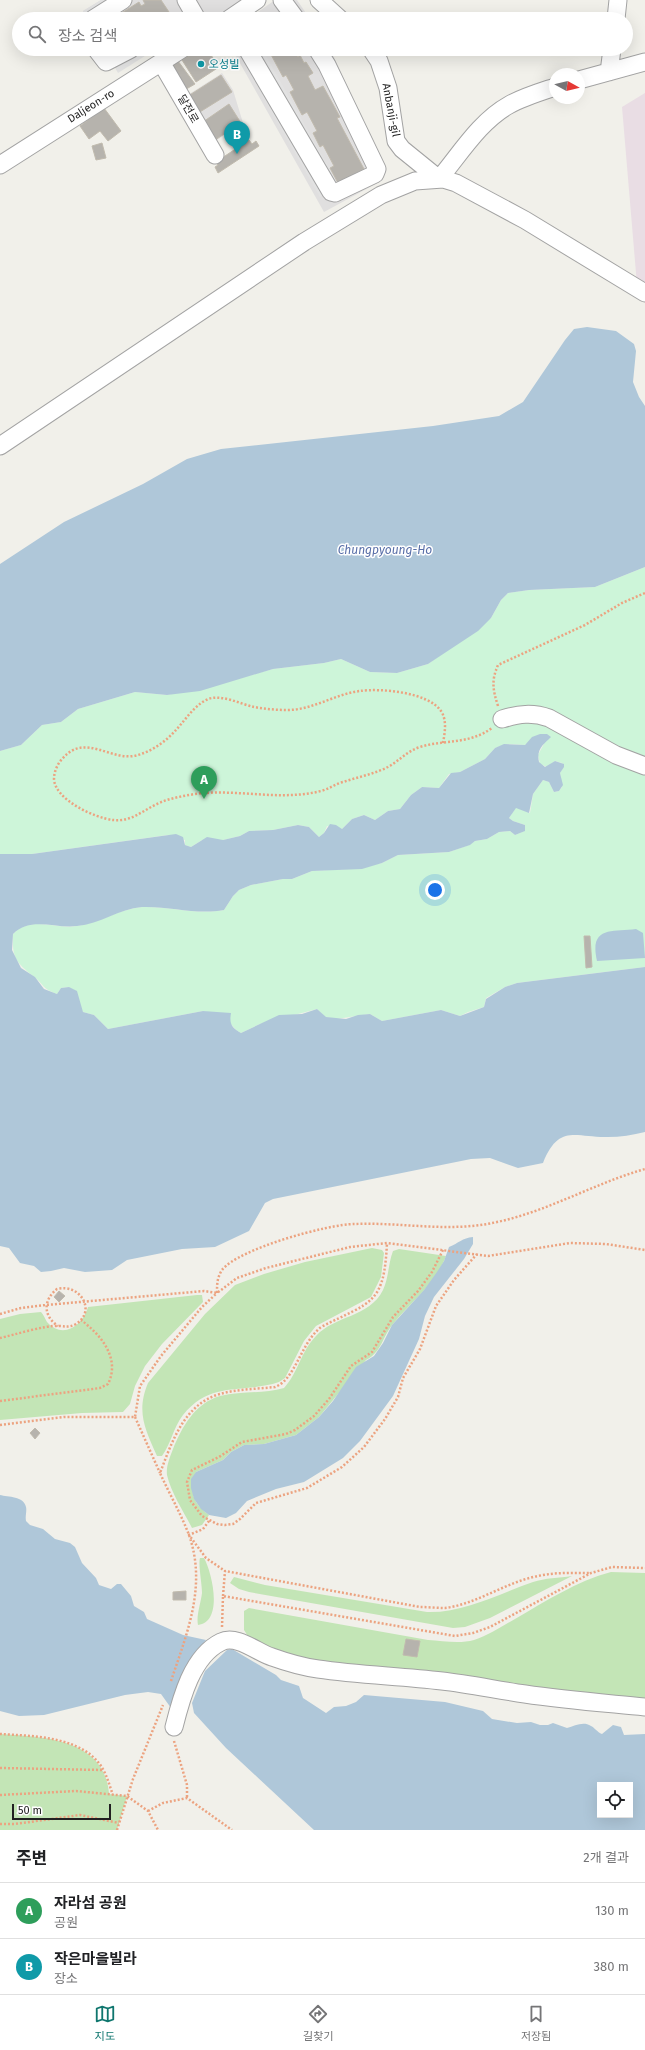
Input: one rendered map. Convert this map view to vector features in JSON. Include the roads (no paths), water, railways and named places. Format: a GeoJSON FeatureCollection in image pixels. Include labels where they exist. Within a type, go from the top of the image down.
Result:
{"type":"FeatureCollection","features":[{"type":"Feature","properties":{"kind":"street"},"geometry":{"type":"LineString","coordinates":[[104,12],[123,0]]}},
{"type":"Feature","properties":{"kind":"street"},"geometry":{"type":"LineString","coordinates":[[240,12],[257,0]]}},
{"type":"Feature","properties":{"kind":"street"},"geometry":{"type":"LineString","coordinates":[[282,0],[291,12]]}},
{"type":"Feature","properties":{"kind":"street"},"geometry":{"type":"LineString","coordinates":[[319,0],[332,12]]}},
{"type":"Feature","properties":{"kind":"street"},"geometry":{"type":"LineString","coordinates":[[617,12],[618,0]]}},
{"type":"Feature","properties":{"kind":"street"},"geometry":{"type":"LineString","coordinates":[[101,56],[106,62],[118,56]]}},
{"type":"Feature","properties":{"kind":"street","name":"Daljeon-ro"},"geometry":{"type":"LineString","coordinates":[[0,165],[171,56]]}},
{"type":"Feature","properties":{"kind":"street"},"geometry":{"type":"LineString","coordinates":[[251,56],[331,192],[335,193],[375,174],[377,170],[321,56]]}},
{"type":"Feature","properties":{"kind":"street","name":"Anbanji-gil"},"geometry":{"type":"LineString","coordinates":[[376,56],[379,61],[388,88],[396,141],[402,149],[439,179]]}},
{"type":"Feature","properties":{"kind":"street"},"geometry":{"type":"LineString","coordinates":[[609,72],[611,56]]}},
{"type":"Feature","properties":{"kind":"street","name":"달전로"},"geometry":{"type":"LineString","coordinates":[[162,62],[215,155]]}},
{"type":"Feature","properties":{"kind":"street"},"geometry":{"type":"LineString","coordinates":[[585,78],[645,62]]}},
{"type":"Feature","properties":{"kind":"street"},"geometry":{"type":"LineString","coordinates":[[439,179],[484,125],[496,113],[516,101],[549,89]]}},
{"type":"Feature","properties":{"kind":"street"},"geometry":{"type":"LineString","coordinates":[[0,446],[323,230],[381,195],[415,181],[439,179],[456,183],[492,201],[645,293]]}},
{"type":"Feature","properties":{"kind":"street"},"geometry":{"type":"LineString","coordinates":[[502,719],[521,714],[537,714],[549,718],[616,755],[645,766]]}},
{"type":"Feature","properties":{"kind":"street"},"geometry":{"type":"LineString","coordinates":[[174,1727],[190,1676],[202,1658],[222,1642],[239,1642],[253,1647],[270,1657],[317,1669],[375,1676],[442,1681],[526,1694],[645,1707]]}},
{"type":"Feature","properties":{"kind":"water","name":"Chungpyoung-Ho"},"geometry":{"type":"Polygon","coordinates":[[[587,327],[616,331],[634,344],[636,351],[633,382],[639,397],[645,406],[645,567],[595,587],[529,590],[508,593],[501,600],[491,618],[478,631],[428,664],[397,673],[370,672],[341,659],[324,663],[273,669],[200,691],[167,695],[135,692],[78,709],[61,722],[42,725],[21,745],[0,751],[0,564],[64,522],[143,484],[187,459],[221,449],[433,426],[499,416],[523,402],[574,329],[587,327]]]}},
{"type":"Feature","properties":{"kind":"water"},"geometry":{"type":"Polygon","coordinates":[[[540,734],[547,734],[551,737],[540,750],[538,757],[539,762],[545,767],[555,761],[564,764],[564,767],[560,773],[563,785],[559,791],[554,792],[549,782],[543,780],[533,794],[529,813],[516,808],[509,818],[525,825],[525,831],[515,835],[510,831],[499,832],[487,839],[475,841],[470,845],[449,852],[398,855],[382,863],[362,869],[312,871],[292,879],[283,879],[251,885],[239,890],[224,910],[203,912],[142,907],[134,908],[85,925],[69,926],[35,924],[20,929],[13,934],[12,950],[21,968],[35,977],[44,989],[57,994],[61,988],[69,987],[77,991],[83,1012],[94,1015],[108,1029],[203,1011],[231,1013],[230,1020],[232,1025],[241,1033],[279,1015],[302,1014],[317,1009],[326,1017],[346,1019],[358,1015],[370,1014],[382,1021],[441,1010],[460,1016],[484,1007],[486,999],[505,987],[517,983],[645,967],[645,1132],[613,1137],[570,1135],[562,1137],[555,1142],[549,1150],[543,1163],[518,1168],[490,1158],[471,1159],[273,1199],[265,1203],[249,1231],[215,1247],[182,1249],[127,1260],[112,1270],[85,1272],[64,1268],[41,1272],[34,1266],[20,1263],[9,1248],[0,1246],[0,854],[32,854],[176,834],[183,837],[185,845],[191,847],[207,837],[223,840],[240,836],[249,831],[273,830],[298,825],[309,827],[319,837],[324,833],[330,824],[336,825],[342,829],[352,819],[364,815],[375,820],[388,811],[400,809],[411,795],[422,787],[439,788],[451,773],[460,772],[485,759],[495,748],[504,744],[525,745],[532,737],[540,734]]]}},
{"type":"Feature","properties":{"kind":"water"},"geometry":{"type":"Polygon","coordinates":[[[636,929],[643,933],[645,958],[597,961],[595,950],[596,942],[599,936],[611,931],[636,929]]]}},
{"type":"Feature","properties":{"kind":"water"},"geometry":{"type":"Polygon","coordinates":[[[473,1237],[473,1244],[464,1259],[434,1297],[425,1316],[419,1339],[393,1396],[360,1441],[343,1458],[304,1482],[276,1489],[247,1501],[236,1513],[226,1518],[209,1515],[201,1509],[194,1499],[191,1488],[191,1479],[196,1472],[223,1460],[231,1452],[244,1445],[264,1444],[296,1435],[319,1417],[333,1401],[356,1367],[374,1356],[383,1343],[392,1325],[424,1290],[437,1272],[444,1261],[449,1247],[473,1237]]]}},
{"type":"Feature","properties":{"kind":"water"},"geometry":{"type":"Polygon","coordinates":[[[0,1495],[19,1499],[25,1503],[26,1521],[30,1525],[43,1529],[55,1539],[70,1543],[75,1547],[82,1563],[96,1578],[99,1585],[111,1589],[117,1584],[121,1584],[131,1596],[134,1606],[144,1612],[147,1619],[183,1635],[206,1640],[184,1671],[171,1708],[161,1694],[148,1692],[125,1695],[44,1715],[19,1716],[0,1711],[0,1495]]]}},
{"type":"Feature","properties":{"kind":"water"},"geometry":{"type":"Polygon","coordinates":[[[232,1649],[276,1675],[281,1680],[299,1686],[303,1698],[326,1713],[334,1707],[346,1706],[356,1702],[364,1695],[445,1702],[483,1711],[492,1719],[517,1723],[531,1722],[540,1725],[548,1725],[553,1723],[567,1728],[579,1724],[585,1724],[602,1734],[613,1725],[621,1727],[624,1735],[645,1734],[645,1830],[314,1830],[226,1748],[194,1713],[192,1703],[205,1671],[227,1650],[232,1649]]]}},
{"type":"Feature","properties":{"kind":"place","name":"오성빌"},"geometry":{"type":"Point","coordinates":[201,64]}},
{"type":"Feature","properties":{"kind":"place","name":"작은마을빌라"},"geometry":{"type":"Point","coordinates":[237,154]}},
{"type":"Feature","properties":{"kind":"place","name":"자라섬 공원"},"geometry":{"type":"Point","coordinates":[204,799]}}]}
